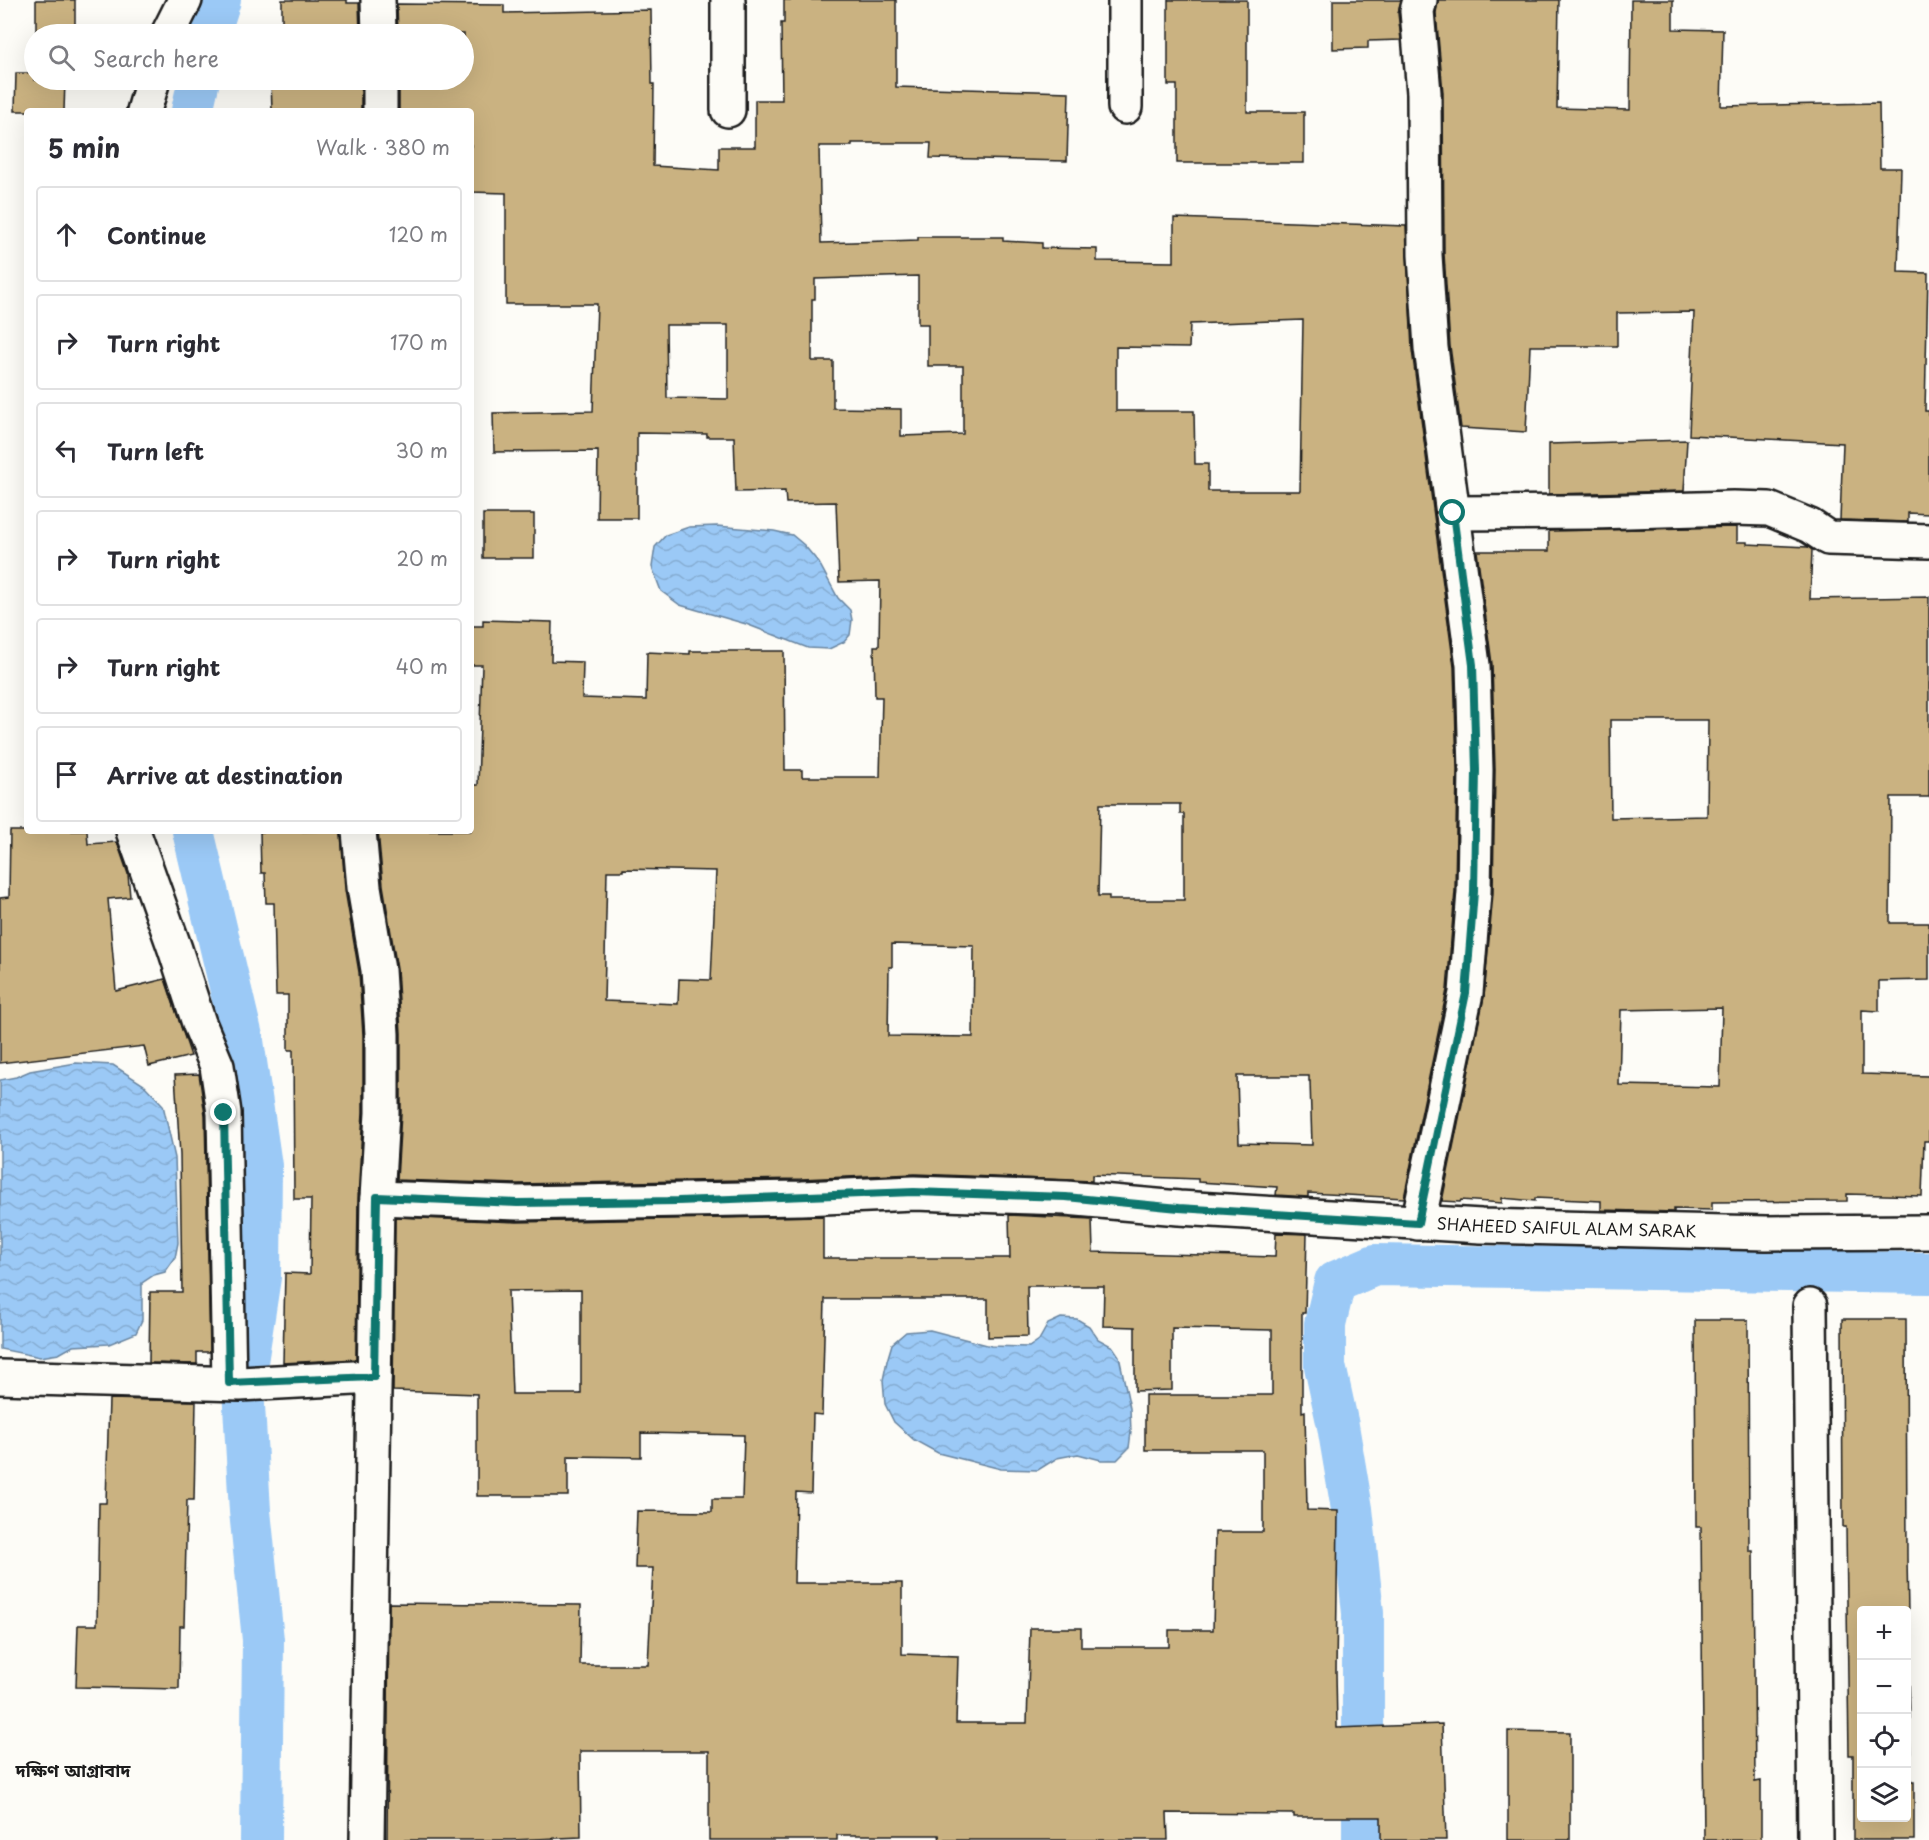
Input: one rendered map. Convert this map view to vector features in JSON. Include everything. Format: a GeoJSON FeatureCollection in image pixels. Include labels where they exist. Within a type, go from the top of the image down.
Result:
{"type":"FeatureCollection","features":[{"type":"Feature","properties":{"kind":"street"},"geometry":{"type":"LineString","coordinates":[[173,24],[185,0]]}},
{"type":"Feature","properties":{"kind":"street"},"geometry":{"type":"LineString","coordinates":[[378,0],[379,24]]}},
{"type":"Feature","properties":{"kind":"street"},"geometry":{"type":"LineString","coordinates":[[728,0],[728,111]]}},
{"type":"Feature","properties":{"kind":"street"},"geometry":{"type":"LineString","coordinates":[[1125,0],[1125,107]]}},
{"type":"Feature","properties":{"kind":"street"},"geometry":{"type":"LineString","coordinates":[[1418,1223],[1466,993],[1474,892],[1476,770],[1473,665],[1430,325],[1425,255],[1424,93],[1417,11],[1420,0]]}},
{"type":"Feature","properties":{"kind":"street"},"geometry":{"type":"LineString","coordinates":[[145,108],[150,90]]}},
{"type":"Feature","properties":{"kind":"street"},"geometry":{"type":"LineString","coordinates":[[380,90],[380,108]]}},
{"type":"Feature","properties":{"kind":"street"},"geometry":{"type":"LineString","coordinates":[[1453,513],[1769,509],[1810,526],[1828,538],[1929,541]]}},
{"type":"Feature","properties":{"kind":"street"},"geometry":{"type":"LineString","coordinates":[[134,834],[216,1066],[224,1113],[235,1383]]}},
{"type":"Feature","properties":{"kind":"street"},"geometry":{"type":"LineString","coordinates":[[359,834],[364,887],[378,970],[382,1034],[382,1113],[377,1197],[360,1378],[367,1840]]}},
{"type":"Feature","properties":{"kind":"street","name":"SHAHEED SAIFUL ALAM SARAK"},"geometry":{"type":"LineString","coordinates":[[377,1197],[517,1203],[700,1200],[914,1192],[1066,1197],[1179,1208],[1481,1226],[1766,1233],[1929,1232]]}},
{"type":"Feature","properties":{"kind":"street"},"geometry":{"type":"LineString","coordinates":[[1810,1306],[1815,1840]]}},
{"type":"Feature","properties":{"kind":"street"},"geometry":{"type":"LineString","coordinates":[[0,1377],[235,1383],[360,1378]]}},
{"type":"Feature","properties":{"kind":"water"},"geometry":{"type":"Polygon","coordinates":[[[717,526],[774,531],[792,535],[804,545],[819,563],[838,598],[850,610],[852,620],[850,635],[844,642],[829,649],[808,648],[746,624],[680,605],[661,591],[652,567],[655,547],[666,535],[689,527],[717,526]]]}},
{"type":"Feature","properties":{"kind":"water"},"geometry":{"type":"Polygon","coordinates":[[[76,1063],[113,1065],[144,1085],[163,1105],[175,1158],[178,1243],[175,1258],[165,1272],[154,1275],[142,1283],[142,1320],[136,1333],[109,1344],[73,1346],[59,1354],[40,1357],[0,1349],[0,1080],[30,1071],[76,1063]]]}},
{"type":"Feature","properties":{"kind":"water"},"geometry":{"type":"Polygon","coordinates":[[[1061,1318],[1077,1319],[1089,1326],[1098,1339],[1113,1347],[1119,1356],[1130,1408],[1131,1432],[1129,1448],[1117,1460],[1101,1460],[1078,1454],[1057,1458],[1038,1470],[1001,1469],[938,1453],[914,1440],[894,1422],[885,1404],[883,1380],[892,1344],[906,1332],[930,1330],[991,1346],[1029,1347],[1039,1340],[1048,1324],[1061,1318]]]}},
{"type":"Feature","properties":{"kind":"building"},"geometry":{"type":"Polygon","coordinates":[[[36,0],[75,0],[75,24],[36,24],[36,0]]]}},
{"type":"Feature","properties":{"kind":"building"},"geometry":{"type":"Polygon","coordinates":[[[282,0],[347,0],[347,3],[359,3],[360,24],[282,24],[282,0]]]}},
{"type":"Feature","properties":{"kind":"building"},"geometry":{"type":"Polygon","coordinates":[[[784,0],[896,0],[896,87],[1069,92],[1067,161],[930,158],[931,143],[852,143],[852,146],[819,146],[821,243],[918,240],[918,237],[1003,237],[1003,241],[1042,243],[1042,248],[1097,249],[1097,261],[1174,262],[1174,218],[1406,226],[1412,350],[1454,667],[1457,770],[1455,891],[1447,990],[1404,1198],[1308,1193],[1308,1197],[1276,1195],[1277,1187],[1198,1182],[1198,1179],[1092,1175],[1092,1181],[915,1174],[801,1179],[517,1184],[397,1180],[401,1113],[401,1033],[397,969],[383,885],[378,834],[474,834],[474,785],[478,785],[482,665],[474,665],[474,626],[483,626],[483,620],[552,622],[551,661],[583,662],[582,698],[646,700],[647,652],[690,654],[690,651],[784,651],[785,770],[802,770],[802,777],[880,777],[882,697],[875,697],[874,646],[879,646],[880,581],[839,582],[836,502],[786,503],[785,491],[736,492],[734,437],[707,437],[707,434],[637,433],[637,518],[597,518],[598,451],[494,452],[493,413],[593,411],[597,304],[506,304],[506,193],[474,192],[474,108],[399,108],[399,90],[474,90],[474,24],[398,24],[397,4],[504,5],[504,13],[651,10],[652,84],[654,84],[653,166],[719,170],[719,147],[755,147],[755,100],[782,100],[781,23],[784,23],[784,0]],[[918,276],[815,279],[815,299],[812,299],[812,361],[833,361],[833,408],[901,409],[901,436],[963,434],[963,366],[928,366],[928,324],[918,324],[918,276]],[[1303,320],[1190,324],[1189,348],[1116,347],[1116,411],[1194,411],[1195,464],[1208,464],[1208,491],[1300,491],[1303,320]],[[666,325],[667,398],[728,399],[728,325],[666,325]],[[1100,804],[1098,896],[1109,896],[1109,900],[1184,900],[1184,814],[1180,814],[1180,804],[1100,804]],[[623,869],[623,871],[607,871],[604,1001],[678,1004],[679,979],[711,980],[716,871],[623,869]],[[892,944],[892,967],[889,967],[888,1036],[973,1037],[974,946],[892,944]],[[1237,1076],[1239,1143],[1312,1145],[1309,1076],[1237,1076]]]}},
{"type":"Feature","properties":{"kind":"building"},"geometry":{"type":"Polygon","coordinates":[[[1168,0],[1247,0],[1247,112],[1304,112],[1304,163],[1177,163],[1177,85],[1168,85],[1168,0]]]}},
{"type":"Feature","properties":{"kind":"building"},"geometry":{"type":"Polygon","coordinates":[[[1333,0],[1401,0],[1398,13],[1401,40],[1368,41],[1368,48],[1333,49],[1333,0]]]}},
{"type":"Feature","properties":{"kind":"building"},"geometry":{"type":"Polygon","coordinates":[[[1438,0],[1559,0],[1557,108],[1630,110],[1631,0],[1673,0],[1673,29],[1723,30],[1721,106],[1879,103],[1880,168],[1901,168],[1898,272],[1928,273],[1925,411],[1929,411],[1929,514],[1908,513],[1908,522],[1840,520],[1843,443],[1689,435],[1694,312],[1617,313],[1617,346],[1530,346],[1526,432],[1461,428],[1450,346],[1444,254],[1443,93],[1436,13],[1438,0]]]}},
{"type":"Feature","properties":{"kind":"building"},"geometry":{"type":"Polygon","coordinates":[[[16,73],[24,73],[24,90],[65,90],[64,108],[24,108],[24,111],[15,111],[16,73]]]}},
{"type":"Feature","properties":{"kind":"building"},"geometry":{"type":"Polygon","coordinates":[[[271,90],[361,90],[361,108],[272,108],[271,90]]]}},
{"type":"Feature","properties":{"kind":"building"},"geometry":{"type":"Polygon","coordinates":[[[1687,440],[1684,491],[1549,494],[1549,444],[1687,440]]]}},
{"type":"Feature","properties":{"kind":"building"},"geometry":{"type":"Polygon","coordinates":[[[483,514],[534,514],[534,558],[483,558],[483,514]]]}},
{"type":"Feature","properties":{"kind":"building"},"geometry":{"type":"Polygon","coordinates":[[[1737,527],[1737,542],[1808,547],[1812,550],[1810,599],[1929,597],[1929,797],[1891,797],[1890,923],[1929,923],[1929,980],[1879,981],[1879,1011],[1862,1010],[1862,1074],[1929,1076],[1929,1141],[1924,1141],[1922,1196],[1847,1194],[1847,1201],[1712,1202],[1712,1210],[1674,1209],[1674,1212],[1601,1210],[1601,1201],[1535,1198],[1535,1201],[1502,1198],[1502,1203],[1442,1201],[1484,997],[1493,893],[1495,770],[1492,664],[1477,551],[1549,551],[1549,531],[1737,527]],[[1610,720],[1611,818],[1707,816],[1708,720],[1610,720]],[[1722,1008],[1621,1010],[1619,1085],[1720,1087],[1722,1008]]]}},
{"type":"Feature","properties":{"kind":"building"},"geometry":{"type":"Polygon","coordinates":[[[10,831],[24,831],[24,834],[87,834],[88,844],[117,842],[128,874],[130,897],[108,899],[116,991],[165,979],[191,1056],[149,1066],[144,1046],[0,1063],[0,898],[9,897],[10,831]]]}},
{"type":"Feature","properties":{"kind":"building"},"geometry":{"type":"Polygon","coordinates":[[[260,834],[341,834],[345,890],[359,972],[363,1035],[356,1359],[283,1363],[285,1273],[310,1274],[311,1199],[294,1199],[293,1050],[288,1050],[288,995],[276,995],[274,903],[266,903],[265,873],[261,873],[260,834]]]}},
{"type":"Feature","properties":{"kind":"building"},"geometry":{"type":"Polygon","coordinates":[[[199,1074],[205,1115],[210,1352],[197,1352],[197,1364],[149,1363],[150,1292],[182,1292],[180,1155],[175,1075],[199,1074]]]}},
{"type":"Feature","properties":{"kind":"building"},"geometry":{"type":"Polygon","coordinates":[[[1009,1215],[1092,1219],[1093,1252],[1275,1257],[1276,1233],[1307,1234],[1305,1313],[1302,1313],[1302,1412],[1305,1411],[1307,1510],[1338,1511],[1337,1728],[1442,1724],[1446,1840],[1381,1840],[1381,1817],[1167,1813],[1168,1840],[940,1840],[939,1835],[837,1835],[837,1840],[709,1840],[709,1751],[580,1751],[581,1837],[512,1840],[387,1840],[389,1603],[581,1605],[580,1665],[648,1665],[653,1568],[635,1568],[637,1511],[712,1512],[712,1499],[742,1499],[744,1435],[641,1433],[641,1457],[568,1456],[568,1496],[477,1496],[477,1394],[393,1391],[395,1217],[517,1222],[823,1216],[823,1258],[1010,1258],[1009,1215]],[[1027,1286],[1028,1336],[988,1337],[988,1299],[825,1299],[822,1415],[813,1414],[811,1493],[796,1492],[794,1583],[902,1583],[902,1654],[958,1656],[956,1723],[1027,1723],[1030,1628],[1081,1628],[1081,1647],[1169,1647],[1169,1630],[1213,1630],[1215,1532],[1263,1532],[1263,1450],[1145,1450],[1145,1395],[1272,1395],[1272,1330],[1172,1328],[1172,1390],[1135,1391],[1135,1327],[1103,1326],[1104,1286],[1027,1286]],[[581,1290],[508,1291],[512,1394],[581,1394],[581,1290]]]}},
{"type":"Feature","properties":{"kind":"building"},"geometry":{"type":"Polygon","coordinates":[[[1842,1319],[1906,1319],[1908,1606],[1857,1606],[1857,1822],[1911,1822],[1911,1782],[1914,1782],[1914,1840],[1853,1840],[1853,1755],[1849,1755],[1846,1527],[1843,1527],[1842,1319]]]}},
{"type":"Feature","properties":{"kind":"building"},"geometry":{"type":"Polygon","coordinates":[[[1695,1320],[1748,1320],[1749,1551],[1753,1551],[1755,1782],[1761,1781],[1761,1840],[1704,1840],[1701,1527],[1696,1527],[1695,1320]]]}},
{"type":"Feature","properties":{"kind":"building"},"geometry":{"type":"Polygon","coordinates":[[[109,1399],[196,1401],[194,1500],[187,1500],[184,1626],[180,1626],[179,1689],[76,1687],[78,1625],[97,1625],[99,1503],[106,1503],[109,1399]]]}},
{"type":"Feature","properties":{"kind":"building"},"geometry":{"type":"Polygon","coordinates":[[[1508,1731],[1570,1732],[1570,1840],[1508,1840],[1508,1731]]]}},
{"type":"Feature","properties":{"kind":"waterway"},"geometry":{"type":"LineString","coordinates":[[212,24],[220,0]]}},
{"type":"Feature","properties":{"kind":"waterway"},"geometry":{"type":"LineString","coordinates":[[193,108],[197,90]]}},
{"type":"Feature","properties":{"kind":"waterway"},"geometry":{"type":"LineString","coordinates":[[194,834],[243,1041],[261,1166],[260,1277],[243,1388],[250,1511],[263,1640],[261,1840]]}},
{"type":"Feature","properties":{"kind":"waterway"},"geometry":{"type":"LineString","coordinates":[[1363,1840],[1363,1613],[1352,1509],[1325,1366],[1325,1324],[1335,1282],[1375,1265],[1929,1273]]}},
{"type":"Feature","properties":{"kind":"district","name":"দক্ষিণ আগ্রাবাদ"},"geometry":{"type":"Point","coordinates":[73,1771]}},
{"type":"Feature","properties":{"kind":"route"},"geometry":{"type":"LineString","coordinates":[[224,1113],[229,1383],[374,1377],[377,1197],[517,1203],[678,1201],[914,1192],[1066,1197],[1179,1208],[1418,1223],[1466,993],[1474,892],[1476,770],[1473,665],[1453,513]]}}]}
